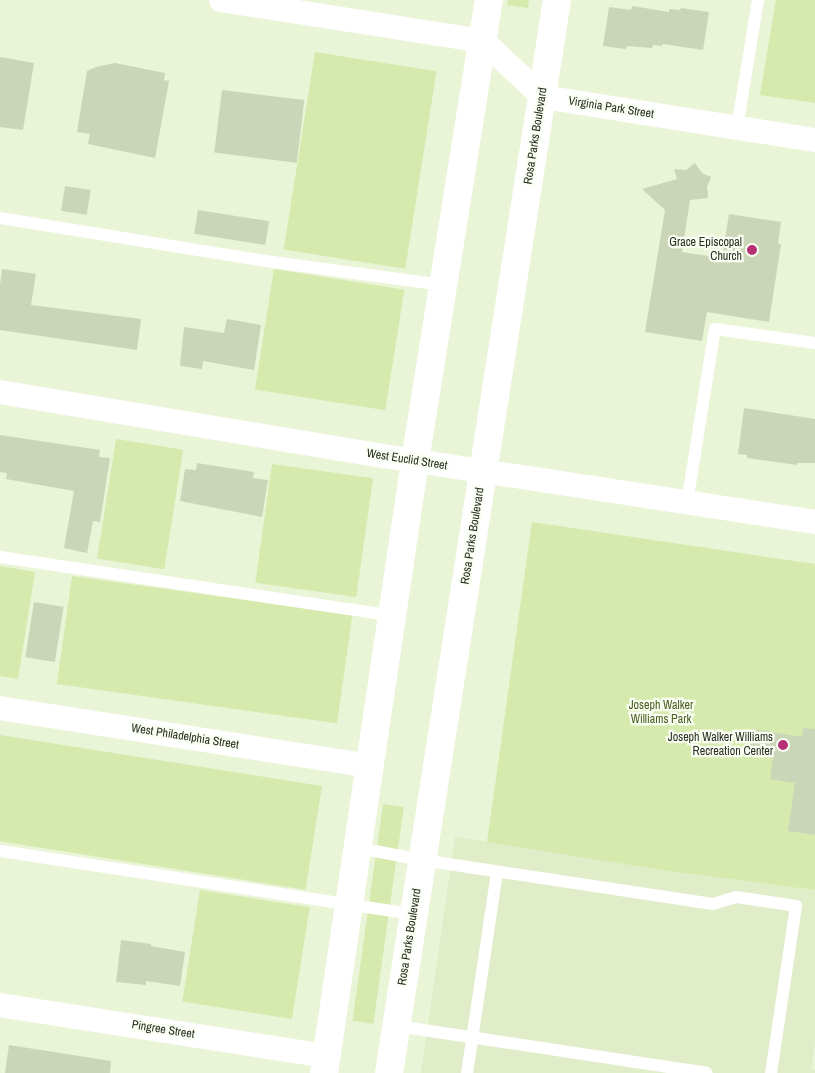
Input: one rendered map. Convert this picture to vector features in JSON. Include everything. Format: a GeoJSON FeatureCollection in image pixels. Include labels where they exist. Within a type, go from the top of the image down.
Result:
{"type":"FeatureCollection","features":[{"type":"Feature","properties":{"kind":"street"},"geometry":{"type":"LineString","coordinates":[[221,0],[483,40],[543,98]]}},
{"type":"Feature","properties":{"kind":"street"},"geometry":{"type":"LineString","coordinates":[[325,1064],[351,903],[415,461],[490,0]]}},
{"type":"Feature","properties":{"kind":"street","name":"Rosa Parks Boulevard"},"geometry":{"type":"LineString","coordinates":[[390,1073],[557,0]]}},
{"type":"Feature","properties":{"kind":"street","name":"Virginia Park Street"},"geometry":{"type":"LineString","coordinates":[[543,98],[815,140]]}},
{"type":"Feature","properties":{"kind":"street","name":"West Euclid Street"},"geometry":{"type":"LineString","coordinates":[[0,392],[415,461],[815,522]]}},
{"type":"Feature","properties":{"kind":"street","name":"West Philadelphia Street"},"geometry":{"type":"LineString","coordinates":[[0,708],[371,766]]}},
{"type":"Feature","properties":{"kind":"street","name":"Pingree Street"},"geometry":{"type":"LineString","coordinates":[[0,1004],[325,1064]]}},
{"type":"Feature","properties":{"kind":"lane"},"geometry":{"type":"LineString","coordinates":[[738,128],[758,0]]}},
{"type":"Feature","properties":{"kind":"lane"},"geometry":{"type":"LineString","coordinates":[[0,218],[273,262],[444,285]]}},
{"type":"Feature","properties":{"kind":"lane"},"geometry":{"type":"LineString","coordinates":[[687,503],[715,329],[815,343]]}},
{"type":"Feature","properties":{"kind":"lane"},"geometry":{"type":"LineString","coordinates":[[0,557],[393,616]]}},
{"type":"Feature","properties":{"kind":"lane"},"geometry":{"type":"LineString","coordinates":[[359,848],[497,872],[713,904],[736,897],[796,906],[771,1073]]}},
{"type":"Feature","properties":{"kind":"lane"},"geometry":{"type":"LineString","coordinates":[[0,851],[414,914]]}},
{"type":"Feature","properties":{"kind":"lane"},"geometry":{"type":"LineString","coordinates":[[467,1073],[497,872]]}},
{"type":"Feature","properties":{"kind":"lane"},"geometry":{"type":"LineString","coordinates":[[397,1026],[706,1073]]}},
{"type":"Feature","properties":{"kind":"shaded area"},"geometry":{"type":"Polygon","coordinates":[[[455,837],[815,890],[815,1043],[811,1069],[815,1070],[815,1073],[421,1073],[455,837]]]}},
{"type":"Feature","properties":{"kind":"green space"},"geometry":{"type":"Polygon","coordinates":[[[508,0],[529,0],[528,8],[507,5],[508,0]]]}},
{"type":"Feature","properties":{"kind":"green space"},"geometry":{"type":"Polygon","coordinates":[[[776,0],[815,0],[815,103],[760,95],[776,0]]]}},
{"type":"Feature","properties":{"kind":"green space"},"geometry":{"type":"Polygon","coordinates":[[[315,52],[436,71],[405,269],[284,250],[315,52]]]}},
{"type":"Feature","properties":{"kind":"green space"},"geometry":{"type":"Polygon","coordinates":[[[274,269],[404,290],[385,410],[255,389],[274,269]]]}},
{"type":"Feature","properties":{"kind":"green space"},"geometry":{"type":"Polygon","coordinates":[[[116,439],[183,450],[164,569],[97,559],[116,439]]]}},
{"type":"Feature","properties":{"kind":"green space"},"geometry":{"type":"Polygon","coordinates":[[[272,464],[373,478],[356,597],[255,583],[272,464]]]}},
{"type":"Feature","properties":{"kind":"green space","name":"Joseph Walker Williams Park"},"geometry":{"type":"Polygon","coordinates":[[[532,522],[815,564],[815,890],[662,870],[487,842],[532,522]]]}},
{"type":"Feature","properties":{"kind":"green space"},"geometry":{"type":"Polygon","coordinates":[[[0,566],[35,572],[18,679],[0,676],[0,566]]]}},
{"type":"Feature","properties":{"kind":"green space"},"geometry":{"type":"Polygon","coordinates":[[[72,576],[352,615],[337,723],[57,684],[72,576]]]}},
{"type":"Feature","properties":{"kind":"green space"},"geometry":{"type":"Polygon","coordinates":[[[0,735],[322,786],[306,890],[0,841],[0,735]]]}},
{"type":"Feature","properties":{"kind":"green space"},"geometry":{"type":"Polygon","coordinates":[[[383,804],[404,807],[373,1024],[353,1021],[383,804]]]}},
{"type":"Feature","properties":{"kind":"green space"},"geometry":{"type":"Polygon","coordinates":[[[200,890],[310,907],[292,1019],[182,1002],[200,890]]]}},
{"type":"Feature","properties":{"kind":"building"},"geometry":{"type":"Polygon","coordinates":[[[632,6],[669,12],[669,9],[680,10],[681,8],[709,12],[703,50],[663,44],[662,46],[653,45],[652,48],[627,46],[626,49],[603,46],[609,7],[631,10],[632,6]]]}},
{"type":"Feature","properties":{"kind":"building"},"geometry":{"type":"Polygon","coordinates":[[[0,57],[34,63],[23,130],[0,127],[0,57]]]}},
{"type":"Feature","properties":{"kind":"building"},"geometry":{"type":"Polygon","coordinates":[[[115,63],[165,73],[164,80],[169,81],[155,158],[88,144],[90,134],[77,132],[87,71],[115,63]]]}},
{"type":"Feature","properties":{"kind":"building"},"geometry":{"type":"Polygon","coordinates":[[[222,90],[304,100],[297,163],[214,153],[222,90]]]}},
{"type":"Feature","properties":{"kind":"building","name":"Grace Episcopal Church"},"geometry":{"type":"Polygon","coordinates":[[[695,163],[702,173],[711,177],[707,187],[708,198],[690,200],[682,252],[722,258],[729,214],[781,222],[778,244],[781,244],[769,322],[707,312],[702,341],[645,332],[665,210],[642,189],[677,179],[674,169],[686,170],[695,163]]]}},
{"type":"Feature","properties":{"kind":"building"},"geometry":{"type":"Polygon","coordinates":[[[65,186],[91,190],[87,215],[61,211],[65,186]]]}},
{"type":"Feature","properties":{"kind":"building"},"geometry":{"type":"Polygon","coordinates":[[[198,210],[269,221],[265,245],[194,234],[198,210]]]}},
{"type":"Feature","properties":{"kind":"building"},"geometry":{"type":"Polygon","coordinates":[[[2,269],[36,274],[31,305],[141,319],[137,350],[0,330],[2,269]]]}},
{"type":"Feature","properties":{"kind":"building"},"geometry":{"type":"Polygon","coordinates":[[[227,319],[261,325],[254,370],[203,361],[202,369],[180,366],[184,327],[224,333],[227,319]]]}},
{"type":"Feature","properties":{"kind":"building"},"geometry":{"type":"Polygon","coordinates":[[[744,408],[815,419],[815,463],[797,463],[797,465],[747,458],[747,455],[738,454],[744,408]]]}},
{"type":"Feature","properties":{"kind":"building"},"geometry":{"type":"Polygon","coordinates":[[[0,435],[100,450],[99,457],[110,458],[100,522],[93,521],[87,553],[64,548],[74,491],[6,479],[7,473],[0,472],[0,435]]]}},
{"type":"Feature","properties":{"kind":"building"},"geometry":{"type":"Polygon","coordinates":[[[197,463],[254,472],[253,478],[268,480],[262,517],[180,501],[185,469],[196,470],[197,463]]]}},
{"type":"Feature","properties":{"kind":"building"},"geometry":{"type":"Polygon","coordinates":[[[34,602],[64,607],[55,662],[25,657],[34,602]]]}},
{"type":"Feature","properties":{"kind":"building","name":"Joseph Walker Williams Recreation Center"},"geometry":{"type":"Polygon","coordinates":[[[803,728],[815,729],[815,835],[788,831],[795,783],[770,779],[773,758],[749,754],[753,729],[802,737],[803,728]]]}},
{"type":"Feature","properties":{"kind":"building"},"geometry":{"type":"Polygon","coordinates":[[[121,940],[151,944],[151,946],[185,952],[180,986],[146,981],[146,985],[116,982],[121,940]]]}},
{"type":"Feature","properties":{"kind":"building"},"geometry":{"type":"Polygon","coordinates":[[[9,1045],[111,1061],[110,1073],[5,1073],[9,1045]]]}},
{"type":"Feature","properties":{"kind":"place","name":"Grace Episcopal Church"},"geometry":{"type":"Point","coordinates":[752,250]}},
{"type":"Feature","properties":{"kind":"place","name":"Joseph Walker Williams Recreation Center"},"geometry":{"type":"Point","coordinates":[783,745]}}]}
